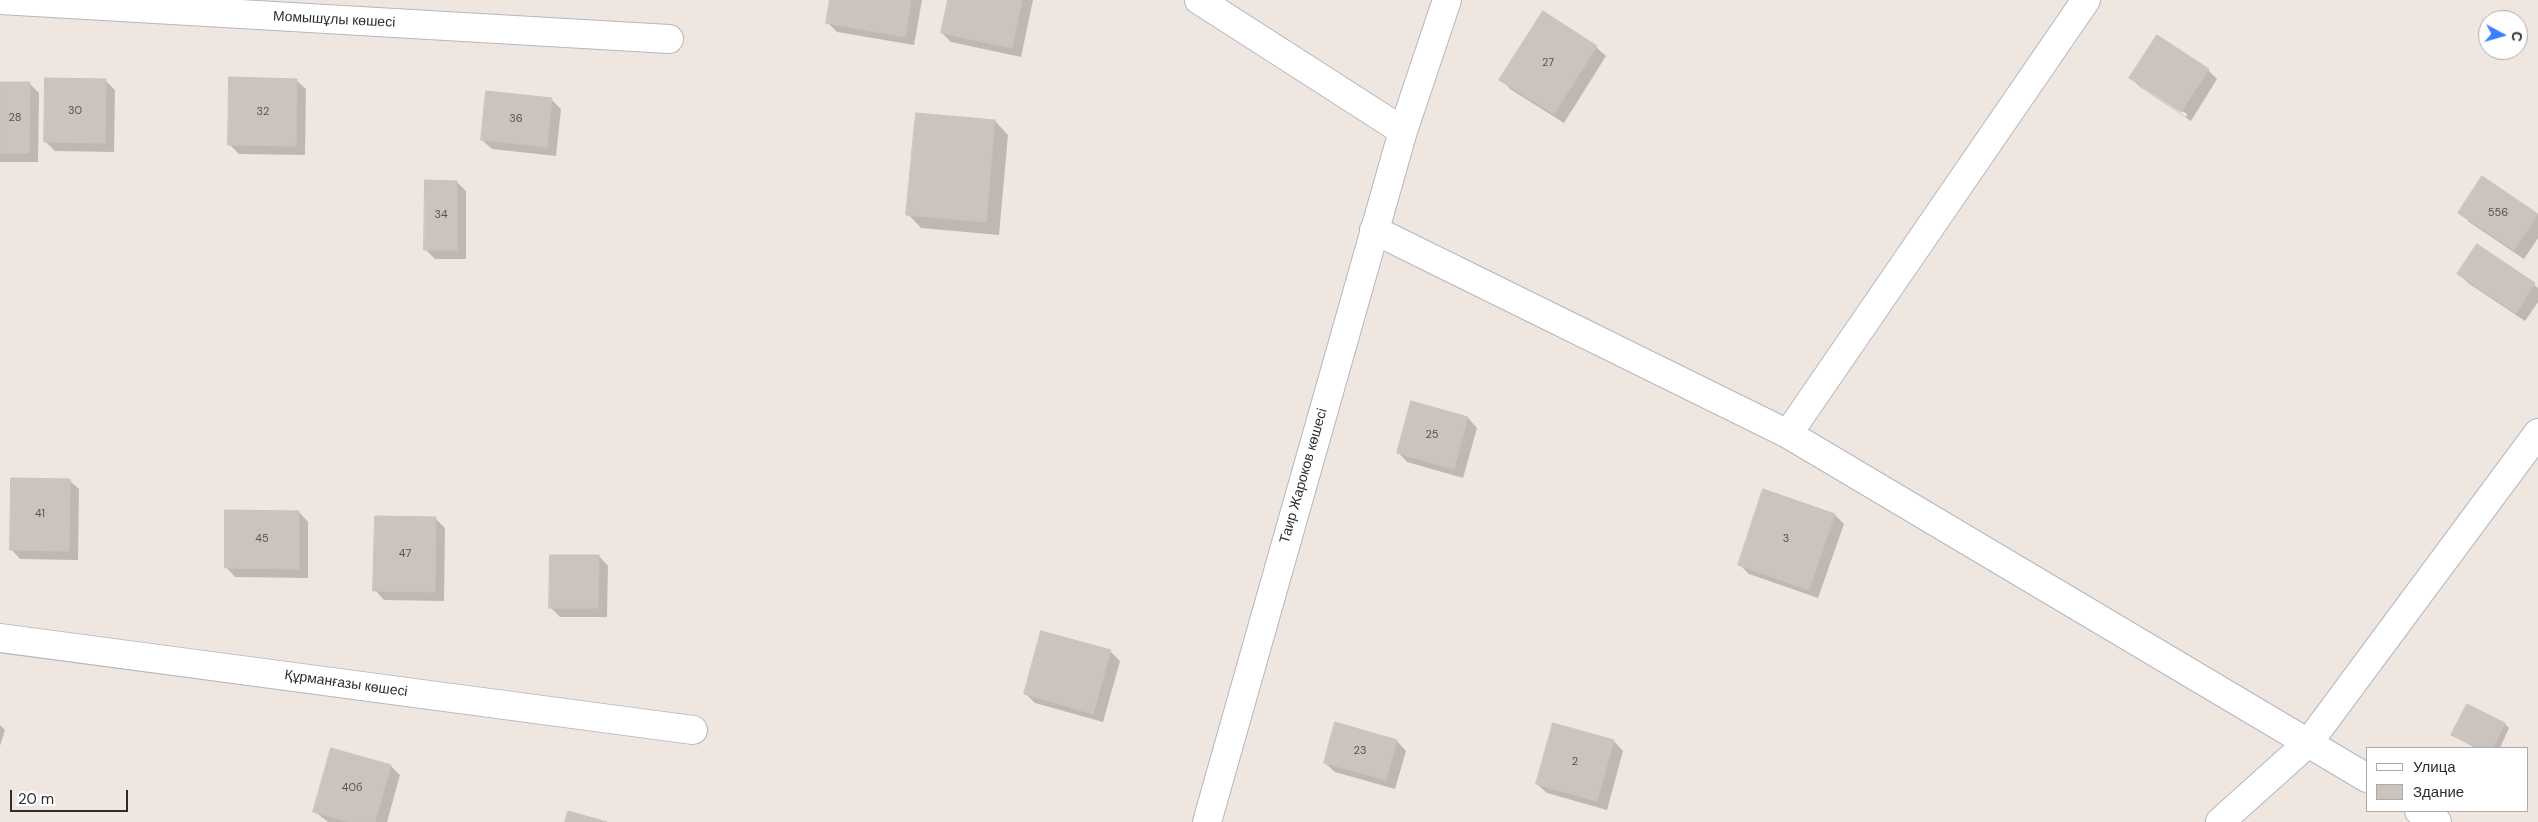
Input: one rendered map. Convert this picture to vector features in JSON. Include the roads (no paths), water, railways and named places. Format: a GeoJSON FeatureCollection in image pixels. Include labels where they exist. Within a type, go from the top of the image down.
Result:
{"type":"FeatureCollection","features":[{"type":"Feature","properties":{"kind":"street","name":"Момышұлы көшесі"},"geometry":{"type":"LineString","coordinates":[[0,0],[669,39]]}},
{"type":"Feature","properties":{"kind":"street"},"geometry":{"type":"LineString","coordinates":[[1199,0],[1403,131]]}},
{"type":"Feature","properties":{"kind":"street","name":"Таир Жароков көшесі"},"geometry":{"type":"LineString","coordinates":[[1207,822],[1374,230],[1403,131],[1447,0]]}},
{"type":"Feature","properties":{"kind":"street"},"geometry":{"type":"LineString","coordinates":[[1788,434],[2086,0]]}},
{"type":"Feature","properties":{"kind":"street"},"geometry":{"type":"LineString","coordinates":[[1374,230],[1788,434],[2310,742],[2366,777]]}},
{"type":"Feature","properties":{"kind":"street"},"geometry":{"type":"LineString","coordinates":[[2220,822],[2310,742],[2538,433]]}},
{"type":"Feature","properties":{"kind":"street","name":"Құрманғазы көшесі"},"geometry":{"type":"LineString","coordinates":[[0,638],[692,730]]}},
{"type":"Feature","properties":{"kind":"street"},"geometry":{"type":"LineString","coordinates":[[2421,812],[2437,822]]}}]}
